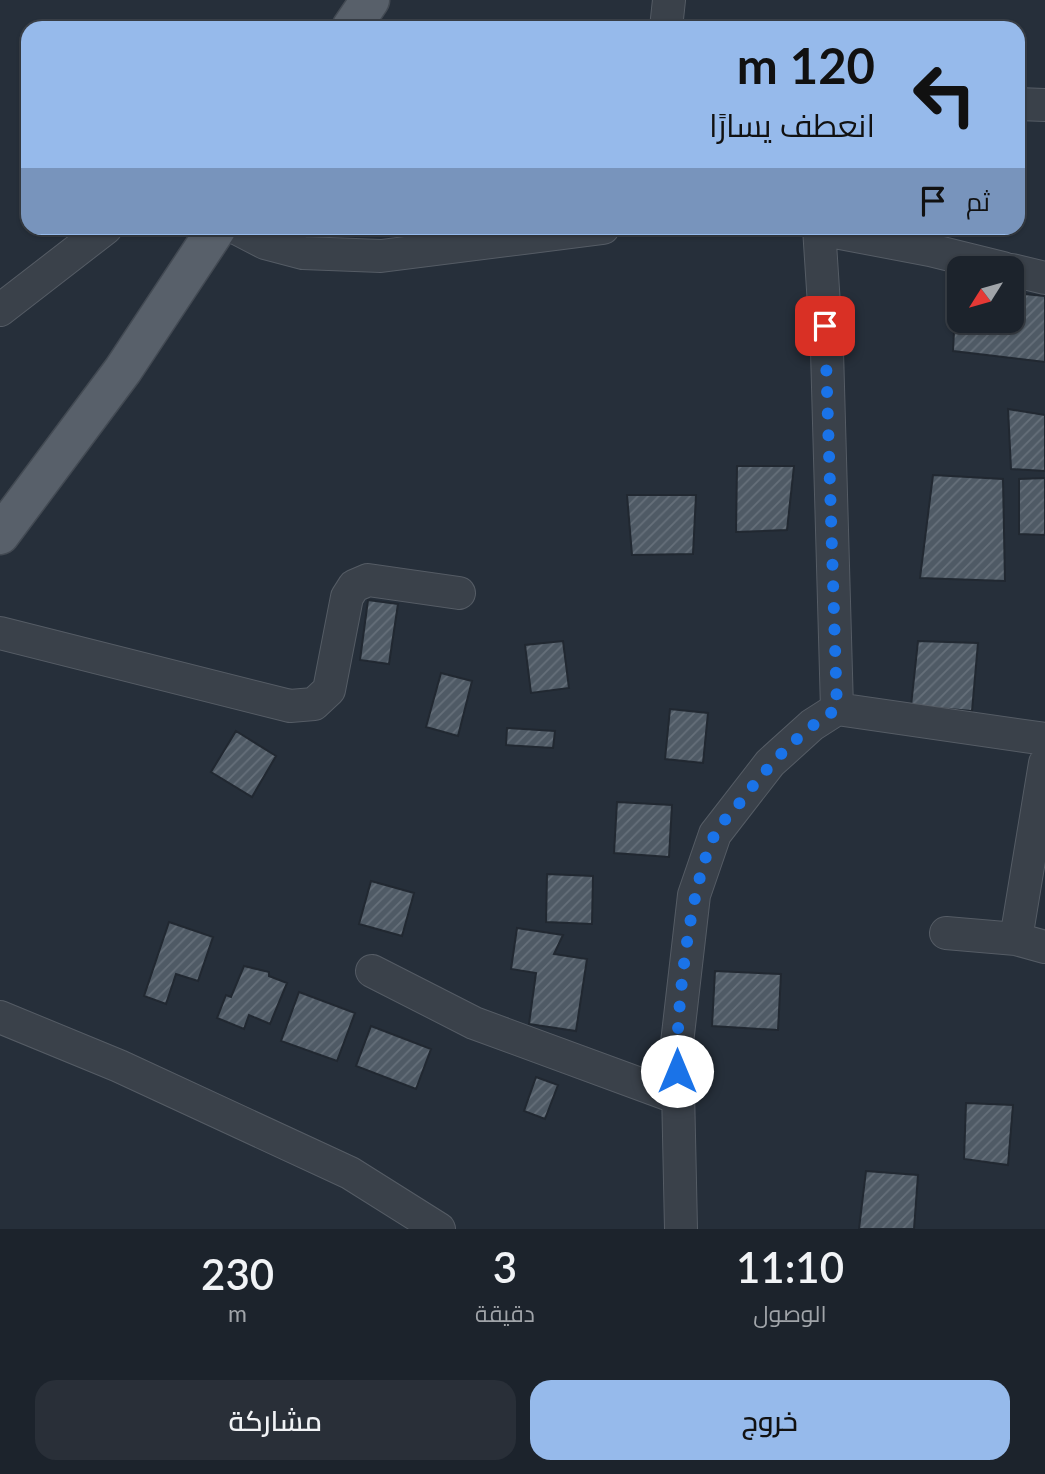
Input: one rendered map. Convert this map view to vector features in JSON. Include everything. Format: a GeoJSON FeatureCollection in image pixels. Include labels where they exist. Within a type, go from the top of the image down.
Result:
{"type":"FeatureCollection","features":[{"type":"Feature","properties":{"kind":"main road"},"geometry":{"type":"LineString","coordinates":[[356,21],[370,0]]}},
{"type":"Feature","properties":{"kind":"main road"},"geometry":{"type":"LineString","coordinates":[[0,535],[123,370],[212,235]]}},
{"type":"Feature","properties":{"kind":"street"},"geometry":{"type":"LineString","coordinates":[[667,21],[669,0]]}},
{"type":"Feature","properties":{"kind":"street"},"geometry":{"type":"LineString","coordinates":[[1025,105],[1045,106]]}},
{"type":"Feature","properties":{"kind":"street"},"geometry":{"type":"LineString","coordinates":[[0,310],[97,235]]}},
{"type":"Feature","properties":{"kind":"street"},"geometry":{"type":"LineString","coordinates":[[250,235],[265,243],[303,253],[381,256],[548,235]]}},
{"type":"Feature","properties":{"kind":"street"},"geometry":{"type":"LineString","coordinates":[[819,235],[827,351],[837,709]]}},
{"type":"Feature","properties":{"kind":"street"},"geometry":{"type":"LineString","coordinates":[[851,235],[948,256]]}},
{"type":"Feature","properties":{"kind":"street"},"geometry":{"type":"LineString","coordinates":[[1024,273],[1045,278]]}},
{"type":"Feature","properties":{"kind":"street"},"geometry":{"type":"LineString","coordinates":[[0,633],[290,706],[314,704],[329,690],[347,597],[354,586],[368,579],[459,593]]}},
{"type":"Feature","properties":{"kind":"street"},"geometry":{"type":"LineString","coordinates":[[681,1229],[677,1044],[695,895],[715,834],[770,763],[812,725],[837,709],[1045,739]]}},
{"type":"Feature","properties":{"kind":"street"},"geometry":{"type":"LineString","coordinates":[[946,933],[1030,943],[1045,764]]}},
{"type":"Feature","properties":{"kind":"street"},"geometry":{"type":"LineString","coordinates":[[372,971],[474,1023],[678,1098]]}},
{"type":"Feature","properties":{"kind":"street"},"geometry":{"type":"LineString","coordinates":[[0,1017],[119,1066],[350,1173],[439,1229]]}},
{"type":"Feature","properties":{"kind":"building"},"geometry":{"type":"Polygon","coordinates":[[[1024,294],[1045,296],[1045,362],[953,351],[954,333],[1024,333],[1024,294]]]}},
{"type":"Feature","properties":{"kind":"building"},"geometry":{"type":"Polygon","coordinates":[[[1008,409],[1045,415],[1045,471],[1011,469],[1008,409]]]}},
{"type":"Feature","properties":{"kind":"building"},"geometry":{"type":"Polygon","coordinates":[[[737,466],[794,466],[787,530],[736,532],[737,466]]]}},
{"type":"Feature","properties":{"kind":"building"},"geometry":{"type":"Polygon","coordinates":[[[933,475],[1003,479],[1005,581],[920,578],[933,475]]]}},
{"type":"Feature","properties":{"kind":"building"},"geometry":{"type":"Polygon","coordinates":[[[1045,478],[1045,535],[1019,534],[1019,479],[1045,478]]]}},
{"type":"Feature","properties":{"kind":"building"},"geometry":{"type":"Polygon","coordinates":[[[627,495],[696,495],[693,554],[632,555],[627,495]]]}},
{"type":"Feature","properties":{"kind":"building"},"geometry":{"type":"Polygon","coordinates":[[[368,600],[398,604],[389,664],[360,660],[368,600]]]}},
{"type":"Feature","properties":{"kind":"building"},"geometry":{"type":"Polygon","coordinates":[[[563,641],[569,688],[531,693],[525,645],[563,641]]]}},
{"type":"Feature","properties":{"kind":"building"},"geometry":{"type":"Polygon","coordinates":[[[918,641],[978,643],[972,711],[911,706],[918,641]]]}},
{"type":"Feature","properties":{"kind":"building"},"geometry":{"type":"Polygon","coordinates":[[[441,673],[472,681],[458,736],[426,727],[441,673]]]}},
{"type":"Feature","properties":{"kind":"building"},"geometry":{"type":"Polygon","coordinates":[[[670,709],[708,713],[703,763],[665,759],[670,709]]]}},
{"type":"Feature","properties":{"kind":"building"},"geometry":{"type":"Polygon","coordinates":[[[507,728],[555,731],[553,748],[506,745],[507,728]]]}},
{"type":"Feature","properties":{"kind":"building"},"geometry":{"type":"Polygon","coordinates":[[[236,731],[276,756],[252,797],[211,772],[236,731]]]}},
{"type":"Feature","properties":{"kind":"building"},"geometry":{"type":"Polygon","coordinates":[[[617,802],[672,805],[669,857],[614,853],[617,802]]]}},
{"type":"Feature","properties":{"kind":"building"},"geometry":{"type":"Polygon","coordinates":[[[547,874],[593,876],[592,924],[546,922],[547,874]]]}},
{"type":"Feature","properties":{"kind":"building"},"geometry":{"type":"Polygon","coordinates":[[[371,881],[414,893],[402,936],[359,924],[371,881]]]}},
{"type":"Feature","properties":{"kind":"building"},"geometry":{"type":"Polygon","coordinates":[[[169,922],[213,937],[198,981],[176,974],[166,1004],[144,996],[169,922]]]}},
{"type":"Feature","properties":{"kind":"building"},"geometry":{"type":"Polygon","coordinates":[[[517,928],[563,935],[554,954],[587,959],[576,1031],[529,1024],[536,973],[511,969],[517,928]]]}},
{"type":"Feature","properties":{"kind":"building"},"geometry":{"type":"Polygon","coordinates":[[[244,966],[269,972],[269,976],[287,983],[270,1024],[249,1015],[244,1029],[217,1018],[226,995],[231,997],[244,966]]]}},
{"type":"Feature","properties":{"kind":"building"},"geometry":{"type":"Polygon","coordinates":[[[715,971],[781,974],[778,1030],[712,1026],[715,971]]]}},
{"type":"Feature","properties":{"kind":"building"},"geometry":{"type":"Polygon","coordinates":[[[299,992],[355,1013],[337,1061],[281,1041],[299,992]]]}},
{"type":"Feature","properties":{"kind":"building"},"geometry":{"type":"Polygon","coordinates":[[[371,1026],[431,1049],[416,1089],[356,1066],[371,1026]]]}},
{"type":"Feature","properties":{"kind":"building"},"geometry":{"type":"Polygon","coordinates":[[[536,1077],[558,1085],[545,1119],[524,1111],[536,1077]]]}},
{"type":"Feature","properties":{"kind":"building"},"geometry":{"type":"Polygon","coordinates":[[[966,1103],[1013,1105],[1008,1165],[964,1159],[966,1103]]]}},
{"type":"Feature","properties":{"kind":"building"},"geometry":{"type":"Polygon","coordinates":[[[866,1171],[918,1175],[914,1229],[859,1229],[866,1171]]]}},
{"type":"Feature","properties":{"kind":"route"},"geometry":{"type":"LineString","coordinates":[[677,1071],[677,1044],[695,895],[715,834],[770,763],[812,725],[837,709],[836,606],[825,326]]}}]}
